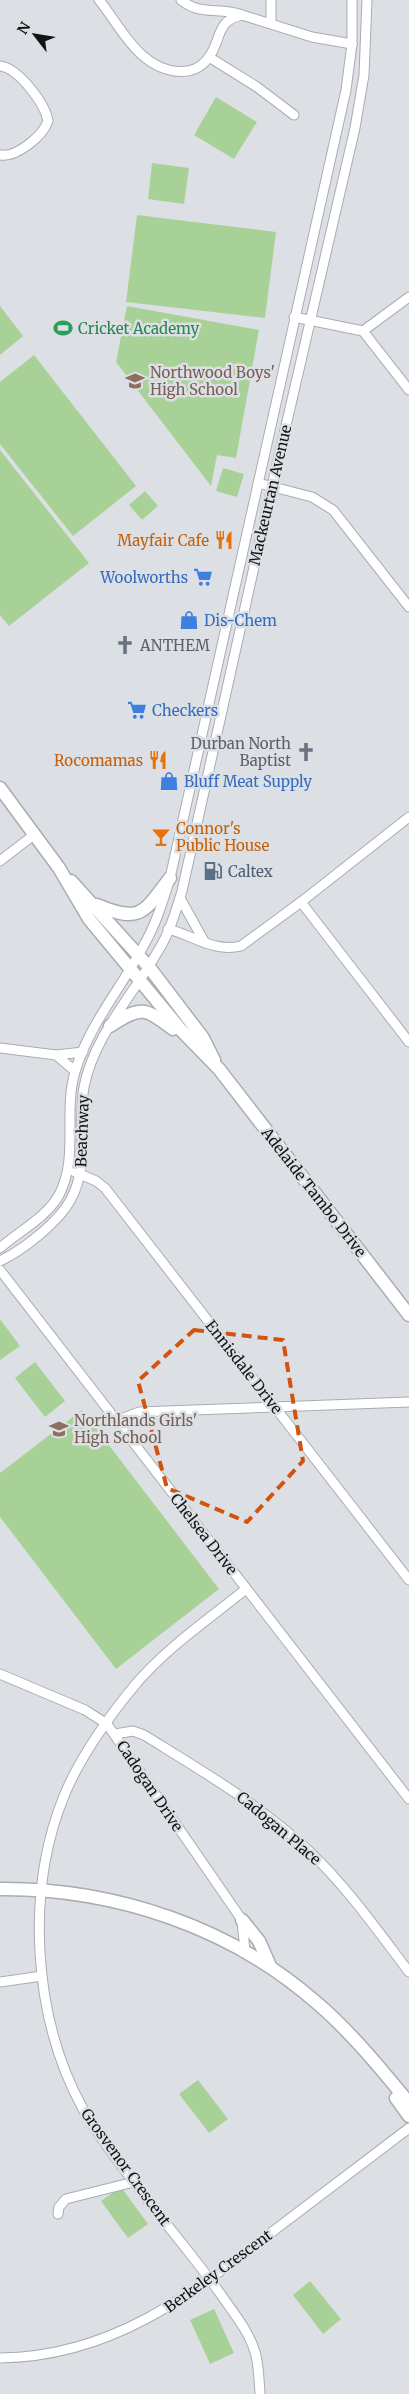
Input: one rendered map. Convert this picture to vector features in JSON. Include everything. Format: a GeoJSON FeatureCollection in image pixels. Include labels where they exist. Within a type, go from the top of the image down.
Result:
{"type":"FeatureCollection","features":[{"type":"Feature","properties":{"kind":"street"},"geometry":{"type":"LineString","coordinates":[[99,0],[141,54],[151,61],[174,71],[184,73],[191,71],[209,57],[225,23],[233,17],[242,15]]}},
{"type":"Feature","properties":{"kind":"street"},"geometry":{"type":"LineString","coordinates":[[181,0],[189,6],[203,11],[234,12],[271,22],[326,41],[352,44]]}},
{"type":"Feature","properties":{"kind":"street"},"geometry":{"type":"LineString","coordinates":[[271,0],[271,22]]}},
{"type":"Feature","properties":{"kind":"street","name":"Mackeurtan Avenue"},"geometry":{"type":"LineString","coordinates":[[130,970],[139,955],[162,904],[170,878],[346,90],[352,44],[352,0]]}},
{"type":"Feature","properties":{"kind":"street","name":"Mackeurtan Avenue"},"geometry":{"type":"LineString","coordinates":[[140,981],[168,929],[180,898],[197,826],[361,93],[367,44],[367,0]]}},
{"type":"Feature","properties":{"kind":"street"},"geometry":{"type":"LineString","coordinates":[[209,57],[257,87],[294,115]]}},
{"type":"Feature","properties":{"kind":"street"},"geometry":{"type":"LineString","coordinates":[[0,66],[12,70],[19,76],[44,107],[48,120],[41,133],[15,152],[8,156],[0,155]]}},
{"type":"Feature","properties":{"kind":"street"},"geometry":{"type":"LineString","coordinates":[[363,331],[409,297]]}},
{"type":"Feature","properties":{"kind":"street"},"geometry":{"type":"LineString","coordinates":[[294,317],[363,331],[409,390]]}},
{"type":"Feature","properties":{"kind":"street"},"geometry":{"type":"LineString","coordinates":[[258,483],[312,497],[333,510],[409,607]]}},
{"type":"Feature","properties":{"kind":"street","name":"Adelaide Tambo Drive"},"geometry":{"type":"LineString","coordinates":[[0,788],[59,868],[89,919],[130,970],[219,1070],[409,1315]]}},
{"type":"Feature","properties":{"kind":"street"},"geometry":{"type":"LineString","coordinates":[[168,929],[221,948],[241,946],[407,821]]}},
{"type":"Feature","properties":{"kind":"street"},"geometry":{"type":"LineString","coordinates":[[182,822],[197,826]]}},
{"type":"Feature","properties":{"kind":"street"},"geometry":{"type":"LineString","coordinates":[[0,861],[35,834]]}},
{"type":"Feature","properties":{"kind":"street","name":"Adelaide Tambo Drive"},"geometry":{"type":"LineString","coordinates":[[59,868],[149,967],[203,1038],[219,1070]]}},
{"type":"Feature","properties":{"kind":"street"},"geometry":{"type":"LineString","coordinates":[[92,903],[122,915],[134,914],[148,908],[170,878]]}},
{"type":"Feature","properties":{"kind":"street"},"geometry":{"type":"LineString","coordinates":[[180,898],[206,943]]}},
{"type":"Feature","properties":{"kind":"street"},"geometry":{"type":"LineString","coordinates":[[301,902],[409,1042]]}},
{"type":"Feature","properties":{"kind":"street","name":"Beachway"},"geometry":{"type":"LineString","coordinates":[[0,1248],[38,1219],[49,1208],[65,1183],[68,1170],[70,1106],[75,1071],[83,1052],[130,970]]}},
{"type":"Feature","properties":{"kind":"street","name":"Beachway"},"geometry":{"type":"LineString","coordinates":[[0,1261],[9,1256],[60,1215],[70,1201],[81,1173],[84,1088],[98,1048],[110,1026],[140,981]]}},
{"type":"Feature","properties":{"kind":"street"},"geometry":{"type":"LineString","coordinates":[[110,1026],[125,1016],[138,1011],[150,1011],[194,1044]]}},
{"type":"Feature","properties":{"kind":"street"},"geometry":{"type":"LineString","coordinates":[[0,1048],[56,1055],[83,1052]]}},
{"type":"Feature","properties":{"kind":"street"},"geometry":{"type":"LineString","coordinates":[[56,1055],[75,1071]]}},
{"type":"Feature","properties":{"kind":"street","name":"Ennisdale Drive"},"geometry":{"type":"LineString","coordinates":[[68,1170],[81,1173],[104,1188],[409,1580]]}},
{"type":"Feature","properties":{"kind":"street","name":"Chelsea Drive"},"geometry":{"type":"LineString","coordinates":[[0,1270],[409,1798]]}},
{"type":"Feature","properties":{"kind":"street"},"geometry":{"type":"LineString","coordinates":[[116,1421],[140,1412],[409,1402]]}},
{"type":"Feature","properties":{"kind":"street","name":"Grosvenor Crescent"},"geometry":{"type":"LineString","coordinates":[[246,1589],[135,1684],[77,1767],[55,1822],[42,1890],[39,1951],[42,1976],[58,2046],[82,2107],[100,2136],[134,2182],[211,2280],[250,2338],[255,2353],[260,2394]]}},
{"type":"Feature","properties":{"kind":"street","name":"Cadogan Drive"},"geometry":{"type":"LineString","coordinates":[[0,1674],[85,1710],[107,1724],[242,1920],[245,1951]]}},
{"type":"Feature","properties":{"kind":"street","name":"Cadogan Place"},"geometry":{"type":"LineString","coordinates":[[115,1734],[132,1731],[144,1735],[229,1787],[266,1814],[310,1852],[334,1878],[409,1972]]}},
{"type":"Feature","properties":{"kind":"street"},"geometry":{"type":"LineString","coordinates":[[0,1890],[42,1890],[96,1897],[151,1911],[245,1951],[270,1966],[318,2003],[409,2103]]}},
{"type":"Feature","properties":{"kind":"street"},"geometry":{"type":"LineString","coordinates":[[242,1920],[259,1942],[270,1966]]}},
{"type":"Feature","properties":{"kind":"street"},"geometry":{"type":"LineString","coordinates":[[0,1982],[42,1976]]}},
{"type":"Feature","properties":{"kind":"street"},"geometry":{"type":"LineString","coordinates":[[371,2060],[409,2116]]}},
{"type":"Feature","properties":{"kind":"street","name":"Berkeley Crescent"},"geometry":{"type":"LineString","coordinates":[[0,2358],[58,2351],[111,2336],[154,2316],[211,2280],[409,2128]]}},
{"type":"Feature","properties":{"kind":"street"},"geometry":{"type":"LineString","coordinates":[[58,2214],[59,2207],[66,2199],[134,2182]]}},
{"type":"Feature","properties":{"kind":"highlighted area"},"geometry":{"type":"Polygon","coordinates":[[[194,1330],[283,1340],[303,1461],[247,1522],[167,1488],[138,1381],[194,1330]]]}},
{"type":"Feature","properties":{"kind":"green space"},"geometry":{"type":"Polygon","coordinates":[[[216,97],[257,122],[234,159],[194,135],[216,97]]]}},
{"type":"Feature","properties":{"kind":"green space"},"geometry":{"type":"Polygon","coordinates":[[[152,163],[189,168],[184,204],[148,199],[152,163]]]}},
{"type":"Feature","properties":{"kind":"green space"},"geometry":{"type":"Polygon","coordinates":[[[137,215],[276,232],[265,318],[126,302],[137,215]]]}},
{"type":"Feature","properties":{"kind":"green space"},"geometry":{"type":"Polygon","coordinates":[[[0,306],[23,336],[0,355],[0,306]]]}},
{"type":"Feature","properties":{"kind":"green space"},"geometry":{"type":"Polygon","coordinates":[[[127,306],[259,330],[236,458],[217,455],[211,486],[116,362],[127,306]]]}},
{"type":"Feature","properties":{"kind":"green space"},"geometry":{"type":"Polygon","coordinates":[[[34,355],[136,486],[73,536],[0,444],[0,382],[34,355]]]}},
{"type":"Feature","properties":{"kind":"green space"},"geometry":{"type":"Polygon","coordinates":[[[0,450],[89,563],[9,626],[0,615],[0,450]]]}},
{"type":"Feature","properties":{"kind":"green space"},"geometry":{"type":"Polygon","coordinates":[[[223,468],[244,474],[237,497],[216,491],[223,468]]]}},
{"type":"Feature","properties":{"kind":"green space"},"geometry":{"type":"Polygon","coordinates":[[[145,491],[158,506],[142,520],[129,505],[145,491]]]}},
{"type":"Feature","properties":{"kind":"green space"},"geometry":{"type":"Polygon","coordinates":[[[0,1319],[20,1346],[0,1360],[0,1319]]]}},
{"type":"Feature","properties":{"kind":"green space"},"geometry":{"type":"Polygon","coordinates":[[[35,1362],[65,1401],[45,1417],[15,1378],[35,1362]]]}},
{"type":"Feature","properties":{"kind":"green space"},"geometry":{"type":"Polygon","coordinates":[[[82,1410],[219,1589],[116,1669],[0,1517],[0,1473],[82,1410]]]}},
{"type":"Feature","properties":{"kind":"green space"},"geometry":{"type":"Polygon","coordinates":[[[198,2080],[228,2119],[209,2133],[179,2094],[198,2080]]]}},
{"type":"Feature","properties":{"kind":"green space"},"geometry":{"type":"Polygon","coordinates":[[[121,2187],[148,2224],[128,2238],[101,2201],[121,2187]]]}},
{"type":"Feature","properties":{"kind":"green space"},"geometry":{"type":"Polygon","coordinates":[[[310,2281],[341,2319],[323,2334],[293,2295],[310,2281]]]}},
{"type":"Feature","properties":{"kind":"green space"},"geometry":{"type":"Polygon","coordinates":[[[214,2309],[234,2353],[210,2364],[190,2320],[214,2309]]]}},
{"type":"Feature","properties":{"kind":"place","name":"Cricket Academy"},"geometry":{"type":"Point","coordinates":[63,328]}},
{"type":"Feature","properties":{"kind":"place","name":"Northwood Boys' High School"},"geometry":{"type":"Point","coordinates":[135,381]}},
{"type":"Feature","properties":{"kind":"place","name":"Mayfair Cafe"},"geometry":{"type":"Point","coordinates":[224,540]}},
{"type":"Feature","properties":{"kind":"place","name":"Woolworths"},"geometry":{"type":"Point","coordinates":[203,577]}},
{"type":"Feature","properties":{"kind":"place","name":"Dis-Chem"},"geometry":{"type":"Point","coordinates":[189,620]}},
{"type":"Feature","properties":{"kind":"place","name":"ANTHEM"},"geometry":{"type":"Point","coordinates":[125,645]}},
{"type":"Feature","properties":{"kind":"place","name":"Checkers"},"geometry":{"type":"Point","coordinates":[137,710]}},
{"type":"Feature","properties":{"kind":"place","name":"Durban North Baptist"},"geometry":{"type":"Point","coordinates":[306,752]}},
{"type":"Feature","properties":{"kind":"place","name":"Rocomamas"},"geometry":{"type":"Point","coordinates":[158,760]}},
{"type":"Feature","properties":{"kind":"place","name":"Bluff Meat Supply"},"geometry":{"type":"Point","coordinates":[169,781]}},
{"type":"Feature","properties":{"kind":"place","name":"Connor's Public House"},"geometry":{"type":"Point","coordinates":[161,837]}},
{"type":"Feature","properties":{"kind":"place","name":"Caltex"},"geometry":{"type":"Point","coordinates":[213,871]}},
{"type":"Feature","properties":{"kind":"place","name":"Northlands Girls' High School"},"geometry":{"type":"Point","coordinates":[59,1429]}}]}
